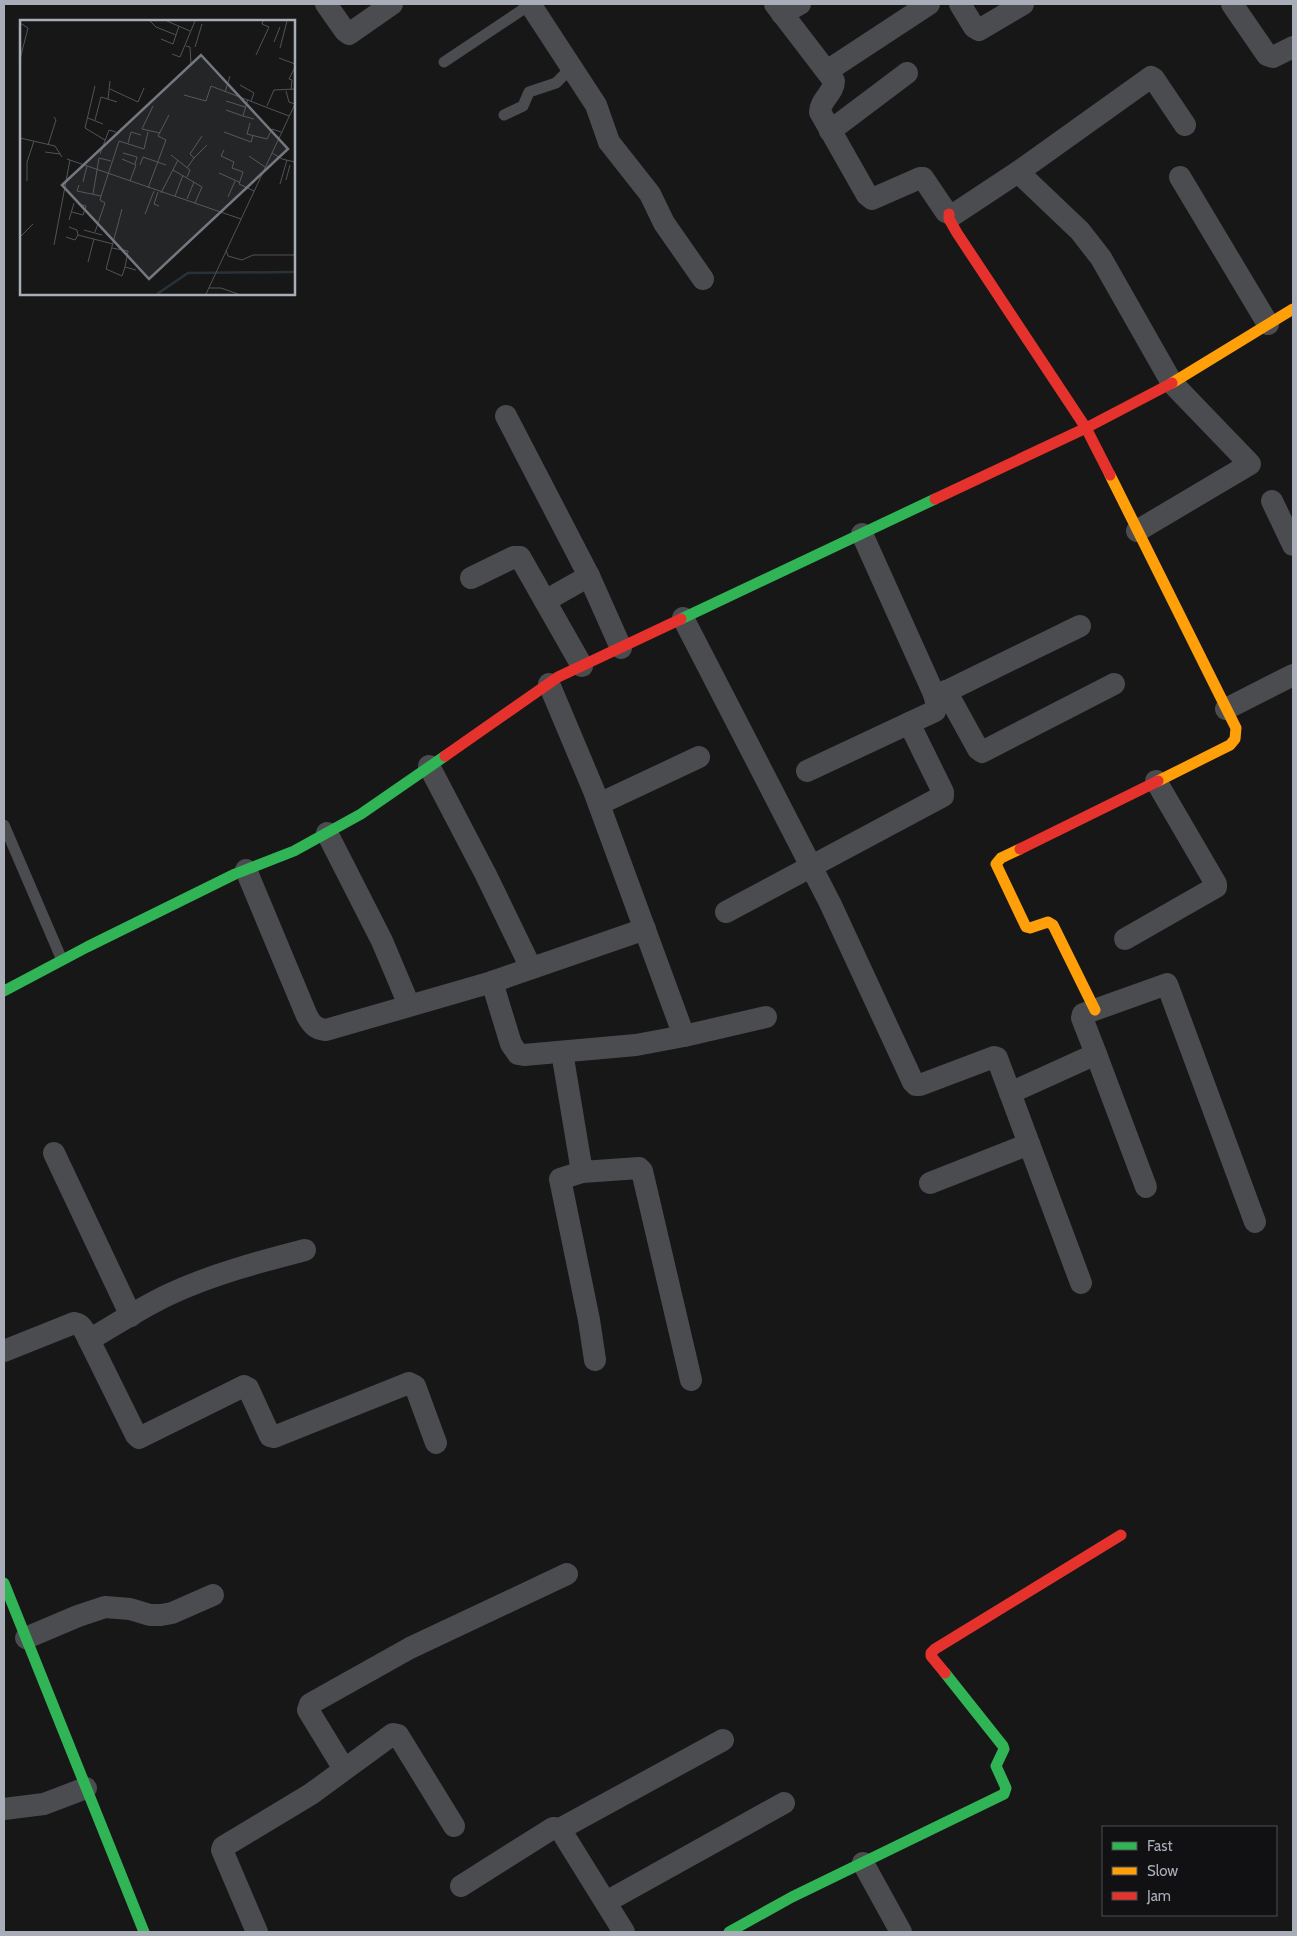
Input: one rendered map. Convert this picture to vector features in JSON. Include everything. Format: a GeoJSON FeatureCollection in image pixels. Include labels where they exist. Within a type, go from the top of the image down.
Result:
{"type":"FeatureCollection","features":[{"type":"Feature","properties":{"kind":"street"},"geometry":{"type":"LineString","coordinates":[[326,4],[349,34],[392,4]]}},
{"type":"Feature","properties":{"kind":"street"},"geometry":{"type":"LineString","coordinates":[[531,4],[600,112],[609,142],[650,194],[664,223],[703,279]]}},
{"type":"Feature","properties":{"kind":"street"},"geometry":{"type":"LineString","coordinates":[[827,71],[929,4]]}},
{"type":"Feature","properties":{"kind":"street"},"geometry":{"type":"LineString","coordinates":[[960,4],[974,26],[979,30],[1023,4]]}},
{"type":"Feature","properties":{"kind":"street"},"geometry":{"type":"LineString","coordinates":[[1232,4],[1267,55],[1273,57],[1293,47]]}},
{"type":"Feature","properties":{"kind":"street"},"geometry":{"type":"LineString","coordinates":[[786,7],[835,85],[822,104],[820,112],[870,198],[875,199],[923,178],[949,214],[949,219],[957,233],[1086,428],[1237,734],[1230,745],[1001,858],[996,864],[1026,927],[1030,928],[1048,922],[1053,925],[1095,1010]]}},
{"type":"Feature","properties":{"kind":"street"},"geometry":{"type":"LineString","coordinates":[[830,131],[907,73]]}},
{"type":"Feature","properties":{"kind":"street"},"geometry":{"type":"LineString","coordinates":[[949,214],[953,215],[1018,172],[1151,77],[1185,125]]}},
{"type":"Feature","properties":{"kind":"street"},"geometry":{"type":"LineString","coordinates":[[1018,172],[1080,231],[1096,249],[1172,383],[1250,464],[1138,531]]}},
{"type":"Feature","properties":{"kind":"street"},"geometry":{"type":"LineString","coordinates":[[1180,176],[1268,324]]}},
{"type":"Feature","properties":{"kind":"street"},"geometry":{"type":"LineString","coordinates":[[4,991],[62,960],[246,870],[294,851],[361,814],[548,684],[582,666],[1086,428],[1172,383],[1293,309]]}},
{"type":"Feature","properties":{"kind":"street"},"geometry":{"type":"LineString","coordinates":[[506,416],[588,576],[621,648]]}},
{"type":"Feature","properties":{"kind":"street"},"geometry":{"type":"LineString","coordinates":[[1272,501],[1293,545]]}},
{"type":"Feature","properties":{"kind":"street"},"geometry":{"type":"LineString","coordinates":[[862,534],[940,693],[978,749],[982,752],[1114,684]]}},
{"type":"Feature","properties":{"kind":"street"},"geometry":{"type":"LineString","coordinates":[[471,578],[518,556],[522,558],[582,666]]}},
{"type":"Feature","properties":{"kind":"street"},"geometry":{"type":"LineString","coordinates":[[545,601],[588,576]]}},
{"type":"Feature","properties":{"kind":"street"},"geometry":{"type":"LineString","coordinates":[[683,618],[812,868],[913,1082],[920,1085],[996,1057],[1081,1283]]}},
{"type":"Feature","properties":{"kind":"street"},"geometry":{"type":"LineString","coordinates":[[940,693],[1080,626]]}},
{"type":"Feature","properties":{"kind":"street"},"geometry":{"type":"LineString","coordinates":[[1226,709],[1293,675]]}},
{"type":"Feature","properties":{"kind":"street"},"geometry":{"type":"LineString","coordinates":[[548,684],[599,804],[684,1036]]}},
{"type":"Feature","properties":{"kind":"street"},"geometry":{"type":"LineString","coordinates":[[807,771],[937,710],[940,693]]}},
{"type":"Feature","properties":{"kind":"street"},"geometry":{"type":"LineString","coordinates":[[726,912],[812,868],[943,796],[943,792],[909,723]]}},
{"type":"Feature","properties":{"kind":"street"},"geometry":{"type":"LineString","coordinates":[[599,804],[699,757]]}},
{"type":"Feature","properties":{"kind":"street"},"geometry":{"type":"LineString","coordinates":[[429,766],[486,875],[531,968]]}},
{"type":"Feature","properties":{"kind":"street"},"geometry":{"type":"LineString","coordinates":[[1125,939],[1216,887],[1156,781]]}},
{"type":"Feature","properties":{"kind":"street"},"geometry":{"type":"LineString","coordinates":[[327,833],[382,942],[409,1005]]}},
{"type":"Feature","properties":{"kind":"street"},"geometry":{"type":"LineString","coordinates":[[246,870],[307,1016],[312,1025],[319,1029],[326,1030],[492,982],[645,929]]}},
{"type":"Feature","properties":{"kind":"street"},"geometry":{"type":"LineString","coordinates":[[492,982],[514,1050],[518,1054],[524,1055],[636,1044],[684,1036],[766,1017]]}},
{"type":"Feature","properties":{"kind":"street"},"geometry":{"type":"LineString","coordinates":[[1146,1187],[1082,1018],[1083,1014],[1165,984],[1169,986],[1255,1222]]}},
{"type":"Feature","properties":{"kind":"street"},"geometry":{"type":"LineString","coordinates":[[562,1052],[582,1172]]}},
{"type":"Feature","properties":{"kind":"street"},"geometry":{"type":"LineString","coordinates":[[1010,1092],[1096,1054]]}},
{"type":"Feature","properties":{"kind":"street"},"geometry":{"type":"LineString","coordinates":[[930,1183],[1029,1144]]}},
{"type":"Feature","properties":{"kind":"street"},"geometry":{"type":"LineString","coordinates":[[54,1153],[131,1316]]}},
{"type":"Feature","properties":{"kind":"street"},"geometry":{"type":"LineString","coordinates":[[595,1360],[589,1320],[560,1179],[582,1172],[639,1168],[642,1170],[691,1380]]}},
{"type":"Feature","properties":{"kind":"street"},"geometry":{"type":"LineString","coordinates":[[89,1340],[168,1295],[200,1281],[247,1265],[305,1250]]}},
{"type":"Feature","properties":{"kind":"street"},"geometry":{"type":"LineString","coordinates":[[4,1351],[74,1323],[81,1326],[139,1438],[244,1386],[248,1388],[270,1436],[274,1437],[409,1383],[415,1386],[436,1442]]}},
{"type":"Feature","properties":{"kind":"street"},"geometry":{"type":"LineString","coordinates":[[728,1932],[792,1897],[1000,1796],[1006,1791],[996,1766],[1004,1748],[931,1656],[932,1651],[1120,1535]]}},
{"type":"Feature","properties":{"kind":"street"},"geometry":{"type":"LineString","coordinates":[[344,1769],[308,1710],[310,1704],[410,1648],[566,1574]]}},
{"type":"Feature","properties":{"kind":"street"},"geometry":{"type":"LineString","coordinates":[[4,1583],[144,1932]]}},
{"type":"Feature","properties":{"kind":"street"},"geometry":{"type":"LineString","coordinates":[[26,1638],[105,1607],[130,1609],[150,1615],[172,1613],[213,1595]]}},
{"type":"Feature","properties":{"kind":"street"},"geometry":{"type":"LineString","coordinates":[[257,1932],[222,1850],[223,1847],[311,1794],[396,1734],[454,1826]]}},
{"type":"Feature","properties":{"kind":"street"},"geometry":{"type":"LineString","coordinates":[[560,1829],[723,1740]]}},
{"type":"Feature","properties":{"kind":"street"},"geometry":{"type":"LineString","coordinates":[[4,1809],[44,1804],[86,1788]]}},
{"type":"Feature","properties":{"kind":"street"},"geometry":{"type":"LineString","coordinates":[[606,1902],[784,1803]]}},
{"type":"Feature","properties":{"kind":"street"},"geometry":{"type":"LineString","coordinates":[[461,1886],[557,1827],[624,1932]]}},
{"type":"Feature","properties":{"kind":"street"},"geometry":{"type":"LineString","coordinates":[[863,1863],[901,1932]]}},
{"type":"Feature","properties":{"kind":"lane"},"geometry":{"type":"LineString","coordinates":[[444,62],[531,4]]}},
{"type":"Feature","properties":{"kind":"lane"},"geometry":{"type":"LineString","coordinates":[[504,115],[523,106],[529,92],[556,83],[572,67]]}},
{"type":"Feature","properties":{"kind":"lane"},"geometry":{"type":"LineString","coordinates":[[4,825],[62,960]]}},
{"type":"Feature","properties":{"kind":"traffic: fast"},"geometry":{"type":"LineString","coordinates":[[681,619],[935,499]]}},
{"type":"Feature","properties":{"kind":"traffic: fast"},"geometry":{"type":"LineString","coordinates":[[4,991],[87,947],[235,874],[294,851],[361,814],[445,756]]}},
{"type":"Feature","properties":{"kind":"traffic: fast"},"geometry":{"type":"LineString","coordinates":[[4,1583],[144,1932]]}},
{"type":"Feature","properties":{"kind":"traffic: fast"},"geometry":{"type":"LineString","coordinates":[[729,1932],[792,1897],[1004,1794],[1006,1788],[996,1766],[1004,1749],[1003,1746],[945,1673]]}},
{"type":"Feature","properties":{"kind":"traffic: slow"},"geometry":{"type":"LineString","coordinates":[[1172,383],[1293,309]]}},
{"type":"Feature","properties":{"kind":"traffic: slow"},"geometry":{"type":"LineString","coordinates":[[1110,475],[1236,728],[1235,739],[1230,745],[1158,781]]}},
{"type":"Feature","properties":{"kind":"traffic: slow"},"geometry":{"type":"LineString","coordinates":[[1020,849],[1001,858],[996,864],[1026,927],[1030,928],[1048,922],[1053,925],[1095,1010]]}},
{"type":"Feature","properties":{"kind":"traffic: jam"},"geometry":{"type":"LineString","coordinates":[[949,214],[949,219],[957,233],[1086,428],[1110,475]]}},
{"type":"Feature","properties":{"kind":"traffic: jam"},"geometry":{"type":"LineString","coordinates":[[935,499],[1086,428],[1172,383]]}},
{"type":"Feature","properties":{"kind":"traffic: jam"},"geometry":{"type":"LineString","coordinates":[[445,756],[558,677],[681,619]]}},
{"type":"Feature","properties":{"kind":"traffic: jam"},"geometry":{"type":"LineString","coordinates":[[1020,849],[1158,781]]}},
{"type":"Feature","properties":{"kind":"traffic: jam"},"geometry":{"type":"LineString","coordinates":[[945,1673],[931,1656],[935,1649],[1121,1535]]}}]}
